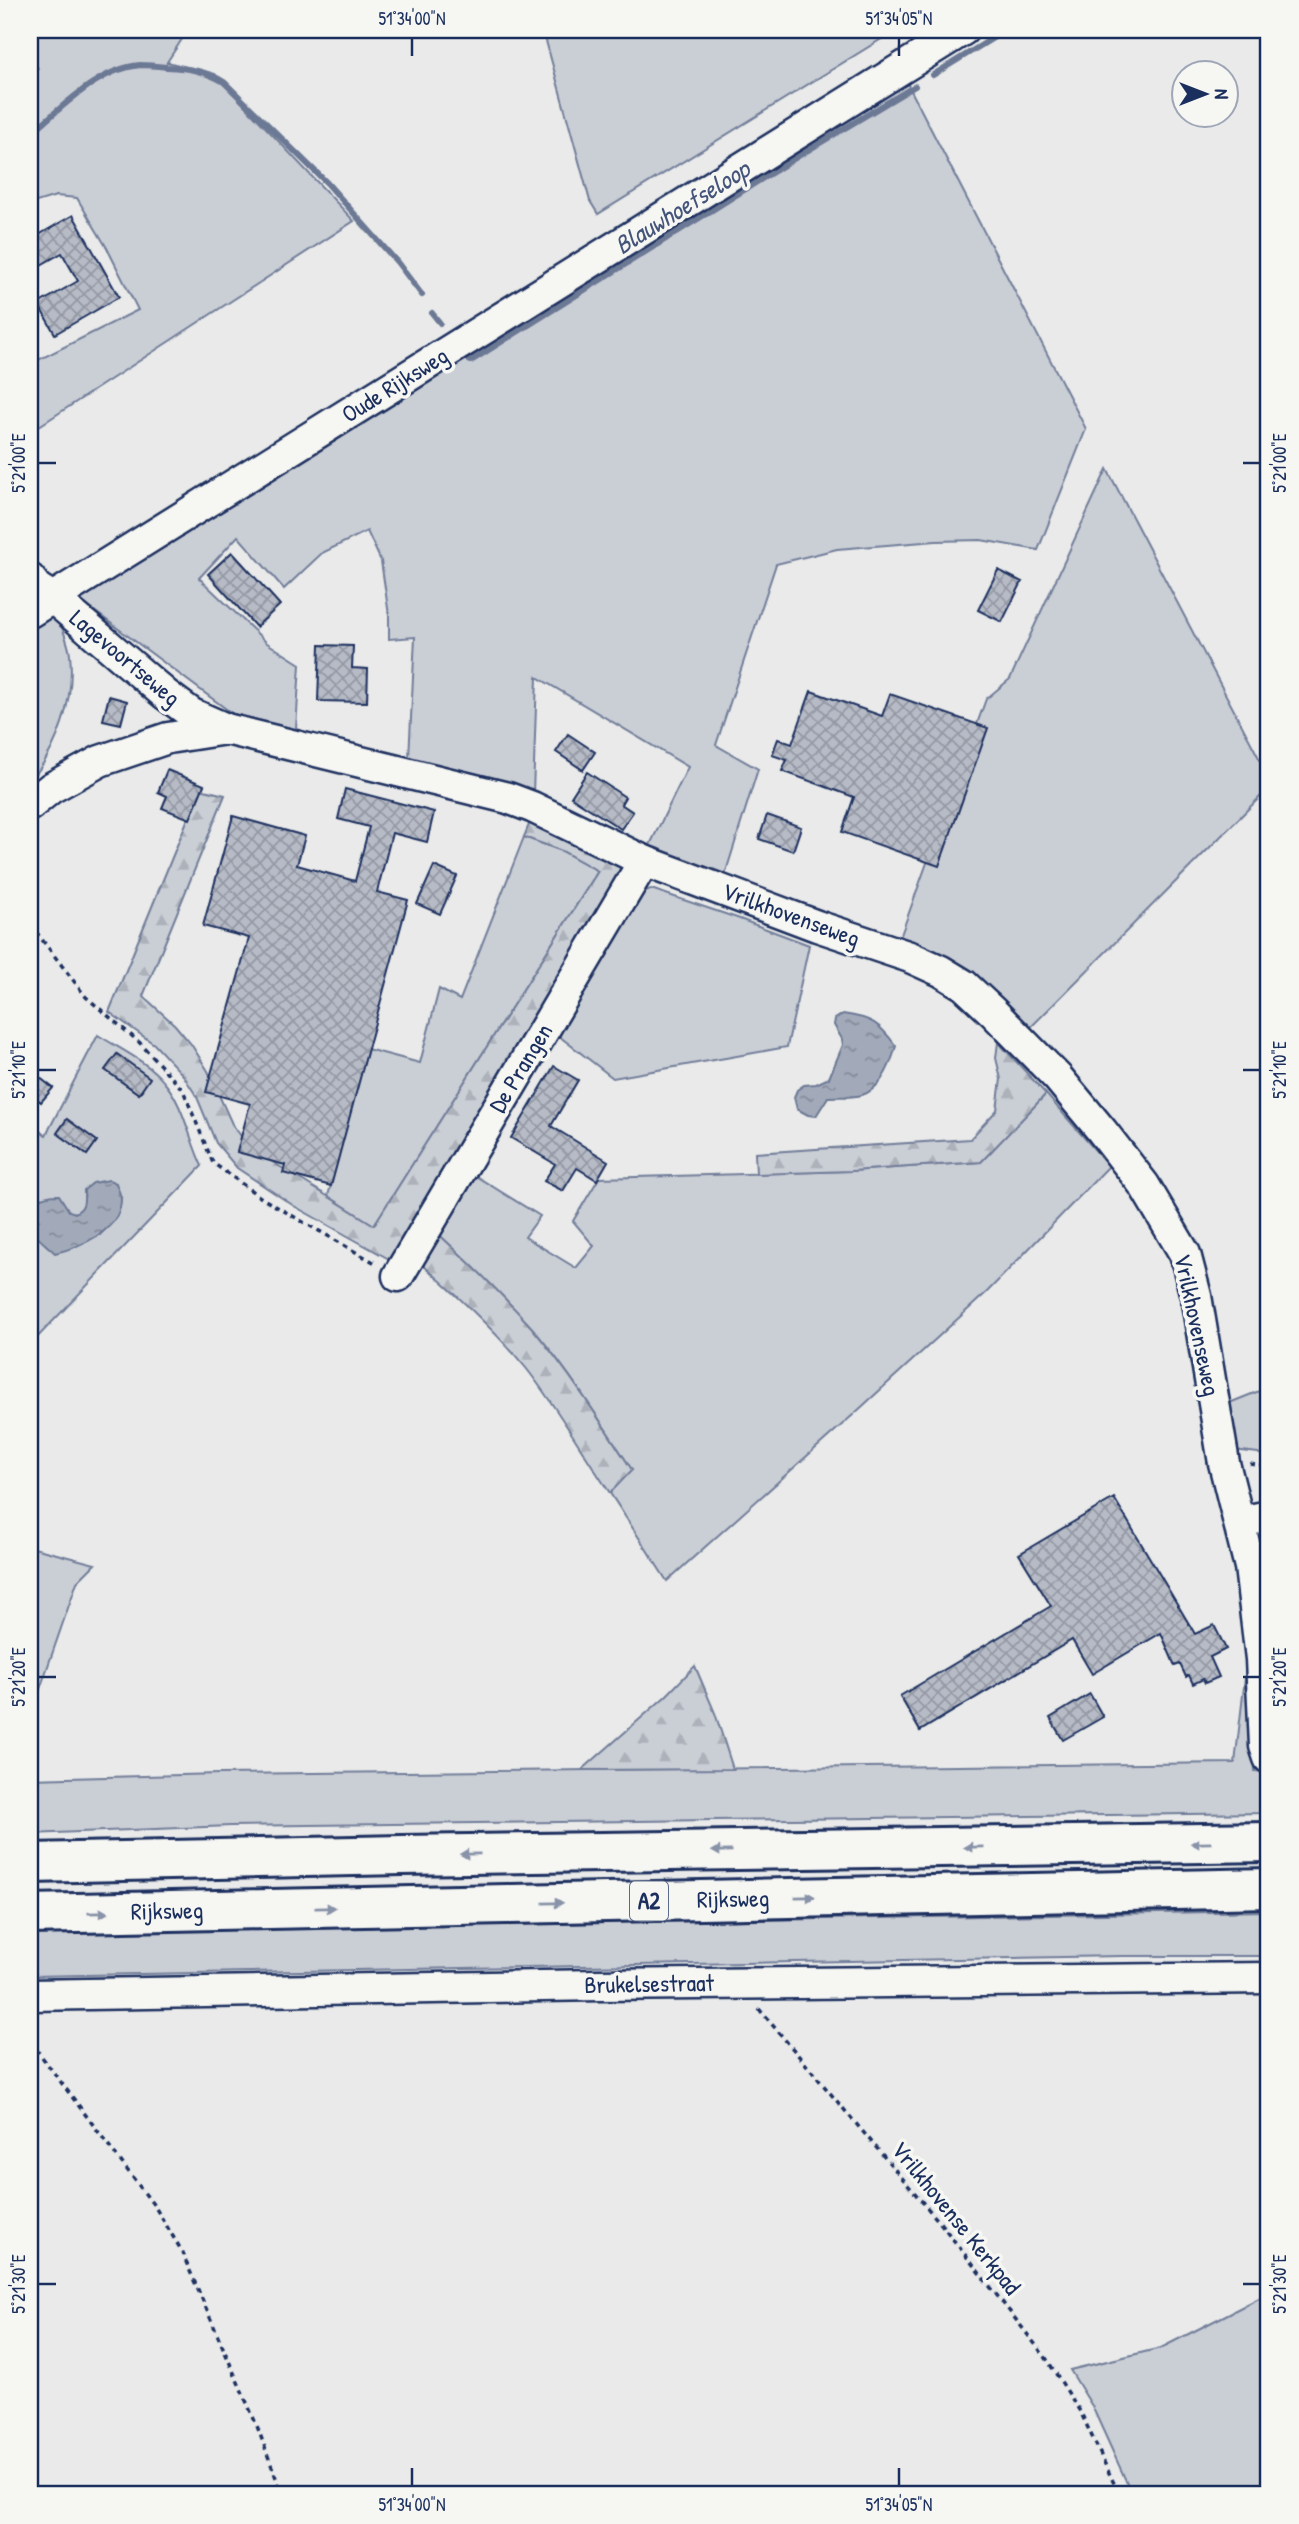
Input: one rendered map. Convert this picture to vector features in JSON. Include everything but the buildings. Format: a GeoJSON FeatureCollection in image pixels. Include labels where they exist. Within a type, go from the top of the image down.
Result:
{"type":"FeatureCollection","features":[{"type":"Feature","properties":{"kind":"highway","name":"Rijksweg"},"geometry":{"type":"LineString","coordinates":[[30,1863],[1269,1842]]}},
{"type":"Feature","properties":{"kind":"highway","name":"Rijksweg"},"geometry":{"type":"LineString","coordinates":[[30,1914],[1269,1888]]}},
{"type":"Feature","properties":{"kind":"street","name":"Oude Rijksweg"},"geometry":{"type":"LineString","coordinates":[[41,605],[964,30]]}},
{"type":"Feature","properties":{"kind":"street","name":"Lagevoortseweg"},"geometry":{"type":"LineString","coordinates":[[30,579],[37,589],[41,605],[192,714],[226,729]]}},
{"type":"Feature","properties":{"kind":"street","name":"Vrilkhovenseweg"},"geometry":{"type":"LineString","coordinates":[[30,805],[51,788],[100,761],[168,738],[226,729],[533,807],[644,861],[817,926],[910,957],[964,985],[1058,1078],[1144,1185],[1185,1254],[1196,1296],[1224,1463],[1251,1567],[1265,1746],[1269,1758]]}},
{"type":"Feature","properties":{"kind":"street","name":"De Prangen"},"geometry":{"type":"LineString","coordinates":[[398,1276],[644,861]]}},
{"type":"Feature","properties":{"kind":"street"},"geometry":{"type":"LineString","coordinates":[[1240,1522],[1269,1516]]}},
{"type":"Feature","properties":{"kind":"street","name":"Brukelsestraat"},"geometry":{"type":"LineString","coordinates":[[30,1995],[736,1983],[1269,1978]]}},
{"type":"Feature","properties":{"kind":"path"},"geometry":{"type":"LineString","coordinates":[[30,924],[86,997],[139,1042],[183,1090],[214,1163],[262,1199],[398,1276]]}},
{"type":"Feature","properties":{"kind":"path","name":"Vrilkhovense Kerkpad"},"geometry":{"type":"LineString","coordinates":[[736,1983],[941,2224],[1046,2358],[1081,2413],[1119,2494]]}},
{"type":"Feature","properties":{"kind":"path"},"geometry":{"type":"LineString","coordinates":[[30,2041],[155,2207],[180,2248],[257,2426],[282,2494]]}},
{"type":"Feature","properties":{"kind":"green space"},"geometry":{"type":"Polygon","coordinates":[[[30,30],[188,30],[167,62],[215,74],[354,221],[30,432],[30,364],[138,310],[107,248],[77,198],[56,196],[30,204],[30,74],[38,69],[30,54],[30,30]]]}},
{"type":"Feature","properties":{"kind":"green space"},"geometry":{"type":"Polygon","coordinates":[[[543,30],[896,30],[598,214],[590,201],[543,30]]]}},
{"type":"Feature","properties":{"kind":"green space"},"geometry":{"type":"Polygon","coordinates":[[[904,77],[1086,429],[1038,550],[981,540],[936,541],[837,549],[776,564],[716,745],[758,769],[724,878],[649,847],[688,767],[537,677],[533,794],[409,758],[415,637],[389,639],[389,615],[381,561],[367,531],[322,553],[284,589],[238,536],[199,578],[267,643],[300,664],[296,729],[233,714],[81,601],[81,592],[904,77]]]}},
{"type":"Feature","properties":{"kind":"green space"},"geometry":{"type":"Polygon","coordinates":[[[1107,469],[1269,777],[1269,788],[1026,1032],[897,946],[986,699],[1010,679],[1107,469]]]}},
{"type":"Feature","properties":{"kind":"green space"},"geometry":{"type":"Polygon","coordinates":[[[54,608],[69,649],[70,688],[56,738],[49,754],[30,781],[30,624],[54,608]]]}},
{"type":"Feature","properties":{"kind":"green space"},"geometry":{"type":"Polygon","coordinates":[[[200,789],[225,795],[143,996],[175,1025],[191,1044],[208,1071],[232,1124],[250,1148],[374,1225],[598,871],[562,851],[524,837],[532,817],[633,864],[389,1259],[294,1206],[237,1168],[216,1143],[197,1097],[183,1075],[154,1044],[109,1012],[200,789]]]}},
{"type":"Feature","properties":{"kind":"green space"},"geometry":{"type":"Polygon","coordinates":[[[524,837],[562,851],[598,871],[374,1225],[328,1196],[367,1049],[420,1063],[439,989],[460,1000],[524,837]]]}},
{"type":"Feature","properties":{"kind":"green space"},"geometry":{"type":"Polygon","coordinates":[[[651,889],[809,945],[787,1047],[613,1078],[555,1033],[645,891],[651,889]]]}},
{"type":"Feature","properties":{"kind":"green space"},"geometry":{"type":"Polygon","coordinates":[[[98,1035],[142,1062],[164,1082],[181,1112],[202,1166],[30,1345],[30,1225],[33,1232],[100,1235],[117,1216],[121,1198],[84,1204],[82,1209],[75,1213],[33,1203],[30,1209],[30,1124],[46,1135],[98,1035]]]}},
{"type":"Feature","properties":{"kind":"green space"},"geometry":{"type":"Polygon","coordinates":[[[998,1042],[1046,1094],[981,1162],[756,1174],[755,1153],[970,1139],[997,1110],[1001,1079],[996,1058],[998,1042]]]}},
{"type":"Feature","properties":{"kind":"green space"},"geometry":{"type":"Polygon","coordinates":[[[1046,1094],[1109,1166],[987,1292],[667,1581],[610,1493],[632,1470],[597,1416],[533,1329],[485,1278],[434,1230],[469,1172],[540,1216],[525,1237],[576,1268],[594,1246],[573,1221],[599,1178],[851,1171],[981,1162],[1046,1094]]]}},
{"type":"Feature","properties":{"kind":"green space"},"geometry":{"type":"Polygon","coordinates":[[[434,1230],[485,1278],[533,1329],[597,1416],[632,1470],[610,1493],[526,1368],[473,1311],[416,1259],[434,1230]]]}},
{"type":"Feature","properties":{"kind":"green space"},"geometry":{"type":"Polygon","coordinates":[[[1269,1387],[1269,1459],[1258,1453],[1234,1450],[1227,1404],[1269,1387]]]}},
{"type":"Feature","properties":{"kind":"green space"},"geometry":{"type":"Polygon","coordinates":[[[30,1547],[95,1564],[77,1582],[30,1718],[30,1547]]]}},
{"type":"Feature","properties":{"kind":"green space"},"geometry":{"type":"Polygon","coordinates":[[[1249,1644],[1255,1771],[1269,1772],[1269,1813],[231,1826],[30,1834],[30,1779],[220,1774],[1235,1763],[1249,1644]]]}},
{"type":"Feature","properties":{"kind":"green space"},"geometry":{"type":"Polygon","coordinates":[[[695,1666],[715,1713],[733,1769],[582,1770],[666,1696],[695,1666]]]}},
{"type":"Feature","properties":{"kind":"green space"},"geometry":{"type":"Polygon","coordinates":[[[1269,1911],[1269,1956],[1121,1956],[30,1976],[30,1933],[1269,1911]]]}},
{"type":"Feature","properties":{"kind":"green space"},"geometry":{"type":"Polygon","coordinates":[[[1269,2293],[1269,2494],[1132,2494],[1092,2406],[1070,2370],[1161,2348],[1269,2293]]]}},
{"type":"Feature","properties":{"kind":"water"},"geometry":{"type":"Polygon","coordinates":[[[843,1014],[861,1017],[874,1023],[896,1046],[894,1053],[880,1082],[869,1092],[854,1096],[828,1097],[816,1116],[808,1115],[797,1109],[794,1097],[797,1090],[804,1085],[816,1084],[829,1078],[843,1045],[834,1025],[835,1019],[843,1014]]]}},
{"type":"Feature","properties":{"kind":"water"},"geometry":{"type":"Polygon","coordinates":[[[109,1180],[116,1183],[120,1193],[119,1210],[107,1229],[97,1236],[76,1247],[55,1253],[32,1230],[31,1210],[39,1199],[59,1195],[69,1211],[75,1213],[83,1206],[84,1190],[93,1183],[109,1180]]]}},
{"type":"Feature","properties":{"kind":"waterway","name":"Blauwhoefseloop"},"geometry":{"type":"LineString","coordinates":[[933,75],[1006,30]]}},
{"type":"Feature","properties":{"kind":"waterway","name":"Blauwhoefseloop"},"geometry":{"type":"LineString","coordinates":[[30,134],[94,82],[124,68],[140,65],[190,69],[210,75],[224,82],[327,183],[397,262],[422,295]]}},
{"type":"Feature","properties":{"kind":"waterway","name":"Blauwhoefseloop"},"geometry":{"type":"LineString","coordinates":[[469,360],[915,86]]}},
{"type":"Feature","properties":{"kind":"waterway","name":"Blauwhoefseloop"},"geometry":{"type":"LineString","coordinates":[[432,313],[440,323]]}}]}
